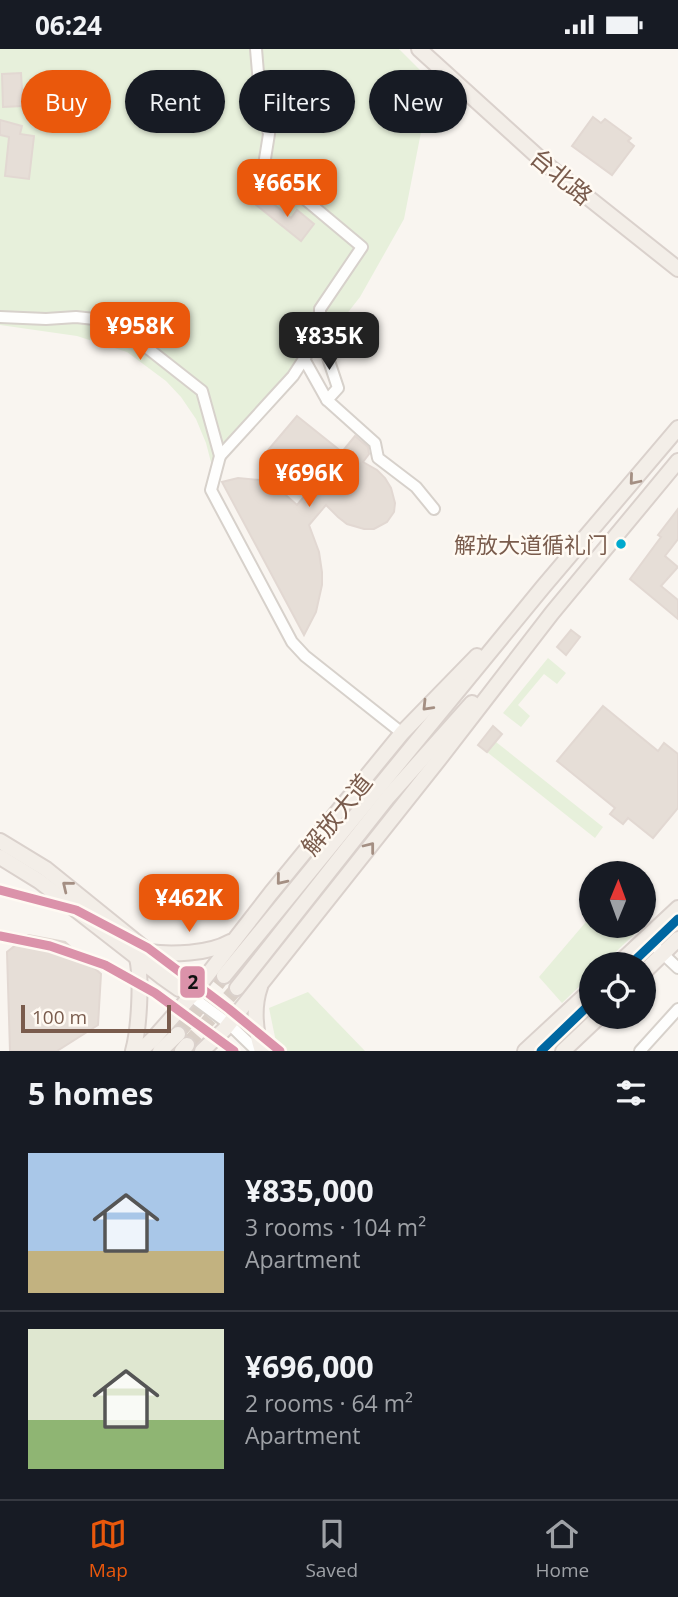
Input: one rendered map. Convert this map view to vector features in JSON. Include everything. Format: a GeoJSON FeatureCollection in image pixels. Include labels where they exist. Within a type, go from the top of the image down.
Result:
{"type":"FeatureCollection","features":[{"type":"Feature","properties":{"kind":"main road","name":"台北路"},"geometry":{"type":"LineString","coordinates":[[419,49],[546,164],[678,269]]}},
{"type":"Feature","properties":{"kind":"main road","name":"解放大道"},"geometry":{"type":"LineString","coordinates":[[224,976],[543,587],[678,428]]}},
{"type":"Feature","properties":{"kind":"main road","name":"解放大道"},"geometry":{"type":"LineString","coordinates":[[237,988],[388,797],[552,613],[676,467]]}},
{"type":"Feature","properties":{"kind":"main road","name":"解放大道"},"geometry":{"type":"LineString","coordinates":[[140,1051],[191,996],[402,733],[543,587]]}},
{"type":"Feature","properties":{"kind":"main road","name":"解放大道"},"geometry":{"type":"LineString","coordinates":[[202,1051],[229,1024],[552,613]]}},
{"type":"Feature","properties":{"kind":"main road"},"geometry":{"type":"LineString","coordinates":[[0,841],[46,869],[142,955],[162,977],[191,996]]}},
{"type":"Feature","properties":{"kind":"main road"},"geometry":{"type":"LineString","coordinates":[[0,857],[39,881],[142,955],[214,949],[235,940]]}},
{"type":"Feature","properties":{"kind":"main road"},"geometry":{"type":"LineString","coordinates":[[656,929],[678,908]]}},
{"type":"Feature","properties":{"kind":"main road"},"geometry":{"type":"LineString","coordinates":[[631,952],[646,938]]}},
{"type":"Feature","properties":{"kind":"main road"},"geometry":{"type":"LineString","coordinates":[[656,960],[678,939]]}},
{"type":"Feature","properties":{"kind":"main road"},"geometry":{"type":"LineString","coordinates":[[133,1051],[142,955]]}},
{"type":"Feature","properties":{"kind":"main road"},"geometry":{"type":"LineString","coordinates":[[262,1051],[256,1002],[263,981]]}},
{"type":"Feature","properties":{"kind":"main road"},"geometry":{"type":"LineString","coordinates":[[525,1051],[579,1001]]}},
{"type":"Feature","properties":{"kind":"main road"},"geometry":{"type":"LineString","coordinates":[[563,1051],[586,1029]]}},
{"type":"Feature","properties":{"kind":"main road"},"geometry":{"type":"LineString","coordinates":[[160,1051],[182,1043]]}},
{"type":"Feature","properties":{"kind":"street"},"geometry":{"type":"LineString","coordinates":[[256,49],[260,96],[269,134],[264,165],[362,247],[320,309],[320,334],[338,388],[327,400]]}},
{"type":"Feature","properties":{"kind":"street"},"geometry":{"type":"LineString","coordinates":[[0,317],[76,317],[113,321],[202,391],[220,456]]}},
{"type":"Feature","properties":{"kind":"street"},"geometry":{"type":"LineString","coordinates":[[320,334],[293,376],[220,456],[211,490],[286,633],[305,656],[402,733]]}},
{"type":"Feature","properties":{"kind":"street"},"geometry":{"type":"LineString","coordinates":[[304,359],[327,400],[375,443],[378,458],[416,487],[434,509]]}},
{"type":"Feature","properties":{"kind":"street"},"geometry":{"type":"LineString","coordinates":[[646,938],[678,968]]}},
{"type":"Feature","properties":{"kind":"street"},"geometry":{"type":"LineString","coordinates":[[191,996],[229,1024],[257,1051]]}},
{"type":"Feature","properties":{"kind":"street"},"geometry":{"type":"LineString","coordinates":[[640,1051],[678,1009]]}},
{"type":"Feature","properties":{"kind":"green space"},"geometry":{"type":"Polygon","coordinates":[[[0,49],[399,49],[420,70],[369,70],[369,133],[421,133],[404,219],[360,297],[299,375],[213,470],[196,419],[181,397],[166,381],[127,352],[77,336],[0,325],[0,49]]]}},
{"type":"Feature","properties":{"kind":"green space"},"geometry":{"type":"Polygon","coordinates":[[[548,658],[566,673],[557,684],[544,674],[518,705],[530,716],[521,727],[503,713],[548,658]]]}},
{"type":"Feature","properties":{"kind":"green space"},"geometry":{"type":"Polygon","coordinates":[[[496,742],[603,827],[595,838],[487,752],[496,742]]]}},
{"type":"Feature","properties":{"kind":"green space"},"geometry":{"type":"Polygon","coordinates":[[[579,930],[579,938],[630,938],[616,952],[579,952],[579,987],[562,1003],[539,977],[579,930]]]}},
{"type":"Feature","properties":{"kind":"green space"},"geometry":{"type":"Polygon","coordinates":[[[308,992],[365,1051],[286,1051],[276,1042],[269,1008],[308,992]]]}},
{"type":"Feature","properties":{"kind":"building"},"geometry":{"type":"Polygon","coordinates":[[[21,73],[21,106],[3,107],[2,74],[21,73]]]}},
{"type":"Feature","properties":{"kind":"building"},"geometry":{"type":"Polygon","coordinates":[[[593,117],[601,123],[605,119],[631,138],[628,141],[634,146],[612,175],[572,146],[593,117]]]}},
{"type":"Feature","properties":{"kind":"building"},"geometry":{"type":"Polygon","coordinates":[[[0,120],[21,126],[20,134],[34,136],[29,179],[5,176],[9,137],[0,135],[0,120]]]}},
{"type":"Feature","properties":{"kind":"building"},"geometry":{"type":"Polygon","coordinates":[[[262,195],[291,218],[297,210],[314,224],[301,241],[255,204],[262,195]]]}},
{"type":"Feature","properties":{"kind":"building"},"geometry":{"type":"Polygon","coordinates":[[[297,416],[342,452],[355,436],[368,447],[369,454],[363,462],[385,478],[395,503],[394,512],[387,522],[374,529],[347,524],[326,505],[309,525],[319,552],[322,585],[316,612],[304,635],[222,482],[238,478],[260,480],[279,489],[297,505],[308,492],[264,455],[297,416]]]}},
{"type":"Feature","properties":{"kind":"building"},"geometry":{"type":"Polygon","coordinates":[[[678,509],[678,539],[665,556],[678,567],[661,586],[678,600],[678,619],[630,579],[678,509]]]}},
{"type":"Feature","properties":{"kind":"building"},"geometry":{"type":"Polygon","coordinates":[[[571,630],[580,637],[566,655],[557,647],[571,630]]]}},
{"type":"Feature","properties":{"kind":"building"},"geometry":{"type":"Polygon","coordinates":[[[603,706],[658,751],[664,743],[678,754],[678,808],[653,838],[628,818],[623,824],[610,814],[615,808],[557,761],[603,706]]]}},
{"type":"Feature","properties":{"kind":"building"},"geometry":{"type":"Polygon","coordinates":[[[493,726],[502,734],[487,752],[478,745],[493,726]]]}},
{"type":"Feature","properties":{"kind":"building"},"geometry":{"type":"Polygon","coordinates":[[[28,935],[65,942],[101,974],[98,1025],[57,1051],[10,1051],[7,952],[28,935]]]}},
{"type":"Feature","properties":{"kind":"tunnel"},"geometry":{"type":"LineString","coordinates":[[178,1034],[224,976]]}},
{"type":"Feature","properties":{"kind":"tunnel"},"geometry":{"type":"LineString","coordinates":[[187,1045],[237,988]]}},
{"type":"Feature","properties":{"kind":"metro line","name":"2"},"geometry":{"type":"LineString","coordinates":[[0,890],[76,910],[148,948],[280,1051]]}},
{"type":"Feature","properties":{"kind":"metro line","name":"2"},"geometry":{"type":"LineString","coordinates":[[0,936],[50,946],[105,965],[155,993],[234,1051]]}},
{"type":"Feature","properties":{"kind":"transit line"},"geometry":{"type":"LineString","coordinates":[[644,952],[678,919]]}},
{"type":"Feature","properties":{"kind":"transit line"},"geometry":{"type":"LineString","coordinates":[[541,1051],[579,1014]]}},
{"type":"Feature","properties":{"kind":"place","name":"解放大道循礼门"},"geometry":{"type":"Point","coordinates":[621,544]}}]}
